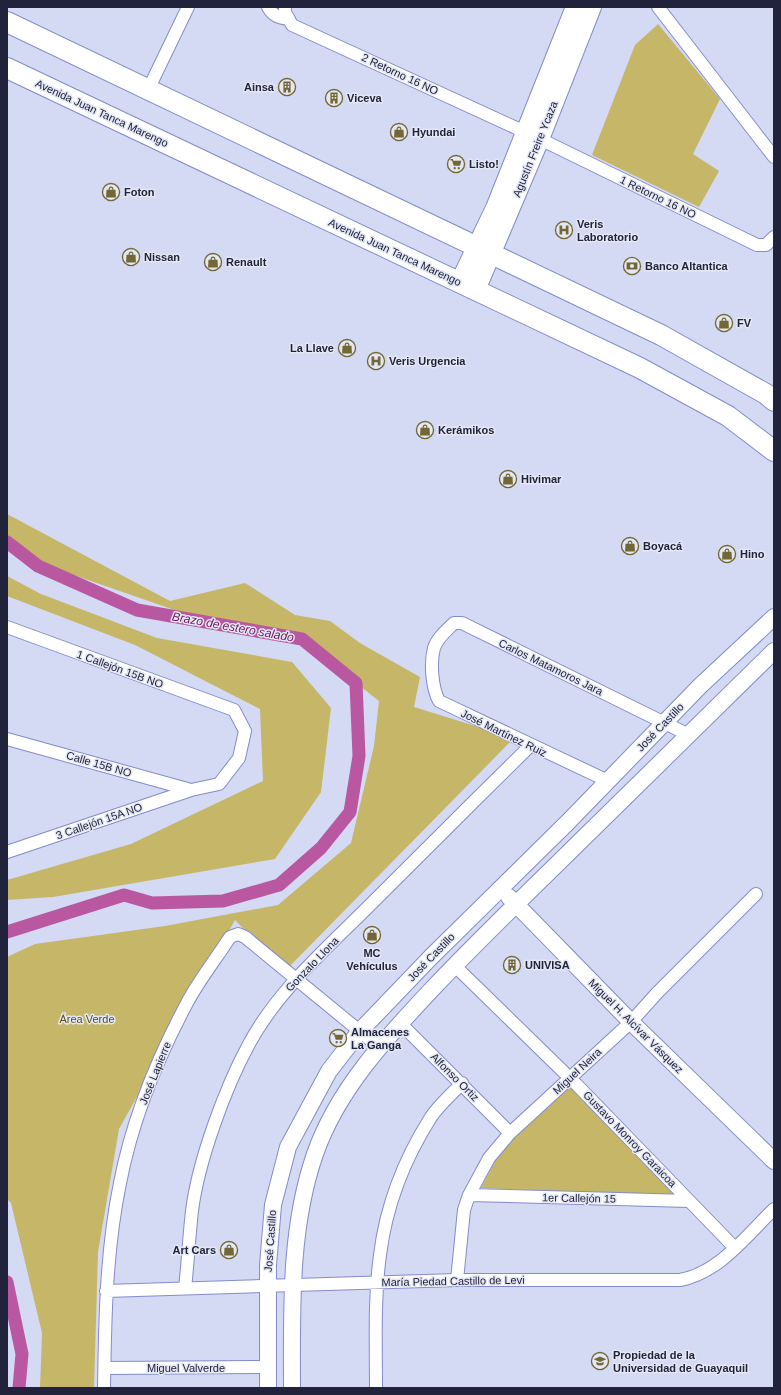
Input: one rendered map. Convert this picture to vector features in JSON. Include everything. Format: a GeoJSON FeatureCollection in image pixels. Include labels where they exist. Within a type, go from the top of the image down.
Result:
{"type":"FeatureCollection","features":[{"type":"Feature","properties":{"kind":"main road","name":"Agustín Freire Ycaza"},"geometry":{"type":"LineString","coordinates":[[533,136],[575,7]]}},
{"type":"Feature","properties":{"kind":"main road","name":"Agustín Freire Ycaza"},"geometry":{"type":"LineString","coordinates":[[468,287],[483,252],[495,208],[533,136],[592,7]]}},
{"type":"Feature","properties":{"kind":"main road"},"geometry":{"type":"LineString","coordinates":[[7,22],[353,187],[483,252],[661,335],[766,394],[774,401]]}},
{"type":"Feature","properties":{"kind":"main road","name":"Avenida Juan Tanca Marengo"},"geometry":{"type":"LineString","coordinates":[[7,68],[660,379],[728,416],[774,451]]}},
{"type":"Feature","properties":{"kind":"street"},"geometry":{"type":"LineString","coordinates":[[148,90],[188,7]]}},
{"type":"Feature","properties":{"kind":"street","name":"2 Retorno 16 NO"},"geometry":{"type":"LineString","coordinates":[[268,7],[272,13],[279,18],[289,19],[292,24],[533,136]]}},
{"type":"Feature","properties":{"kind":"street"},"geometry":{"type":"LineString","coordinates":[[284,7],[289,19]]}},
{"type":"Feature","properties":{"kind":"street"},"geometry":{"type":"LineString","coordinates":[[658,7],[774,156]]}},
{"type":"Feature","properties":{"kind":"street","name":"1 Retorno 16 NO"},"geometry":{"type":"LineString","coordinates":[[533,136],[757,245],[766,246],[774,237]]}},
{"type":"Feature","properties":{"kind":"street","name":"José Castillo"},"geometry":{"type":"LineString","coordinates":[[268,1388],[268,1285],[273,1205],[288,1147],[329,1071],[360,1031],[500,888],[608,781],[664,722],[774,617]]}},
{"type":"Feature","properties":{"kind":"street","name":"Carlos Matamoros Jara"},"geometry":{"type":"LineString","coordinates":[[432,661],[434,647],[443,634],[454,623],[458,622],[687,734]]}},
{"type":"Feature","properties":{"kind":"street","name":"1 Callejón 15B NO"},"geometry":{"type":"LineString","coordinates":[[7,627],[234,710]]}},
{"type":"Feature","properties":{"kind":"street","name":"José Castillo"},"geometry":{"type":"LineString","coordinates":[[292,1388],[292,1284],[300,1211],[315,1154],[340,1102],[379,1047],[400,1023],[516,904],[687,734],[774,651]]}},
{"type":"Feature","properties":{"kind":"street","name":"José Martínez Ruiz"},"geometry":{"type":"LineString","coordinates":[[432,661],[434,690],[439,701],[530,746],[608,781]]}},
{"type":"Feature","properties":{"kind":"street","name":"3 Callejón 15A NO"},"geometry":{"type":"LineString","coordinates":[[7,852],[191,790],[219,784],[239,758],[245,731],[234,710]]}},
{"type":"Feature","properties":{"kind":"street","name":"Calle 15B NO"},"geometry":{"type":"LineString","coordinates":[[7,739],[191,790]]}},
{"type":"Feature","properties":{"kind":"street","name":"Gonzalo Llona"},"geometry":{"type":"LineString","coordinates":[[186,1288],[192,1211],[200,1176],[215,1124],[249,1044],[270,1011],[295,979],[530,746]]}},
{"type":"Feature","properties":{"kind":"street","name":"Miguel H. Alcívar Vásquez"},"geometry":{"type":"LineString","coordinates":[[500,888],[631,1022],[774,1161]]}},
{"type":"Feature","properties":{"kind":"street","name":"Miguel Neira"},"geometry":{"type":"LineString","coordinates":[[456,1280],[460,1230],[464,1210],[469,1195],[489,1158],[510,1132],[631,1022],[657,993],[756,894]]}},
{"type":"Feature","properties":{"kind":"street","name":"José Lapierre"},"geometry":{"type":"LineString","coordinates":[[104,1388],[106,1291],[117,1199],[127,1153],[146,1093],[165,1046],[188,1002],[230,937],[235,935],[245,937],[379,1047]]}},
{"type":"Feature","properties":{"kind":"street","name":"Gustavo Monroy Garaicoa"},"geometry":{"type":"LineString","coordinates":[[455,966],[570,1078],[734,1247]]}},
{"type":"Feature","properties":{"kind":"street","name":"Alfonso Ortiz"},"geometry":{"type":"LineString","coordinates":[[400,1023],[510,1132]]}},
{"type":"Feature","properties":{"kind":"street"},"geometry":{"type":"LineString","coordinates":[[376,1388],[377,1282],[380,1254],[389,1209],[402,1173],[432,1116],[462,1083]]}},
{"type":"Feature","properties":{"kind":"street","name":"1er Callejón 15"},"geometry":{"type":"LineString","coordinates":[[469,1195],[689,1201]]}},
{"type":"Feature","properties":{"kind":"street","name":"María Piedad Castillo de Levi"},"geometry":{"type":"LineString","coordinates":[[106,1291],[456,1280],[680,1280],[701,1274],[713,1266],[774,1209]]}},
{"type":"Feature","properties":{"kind":"street","name":"Miguel Valverde"},"geometry":{"type":"LineString","coordinates":[[104,1368],[268,1367]]}},
{"type":"Feature","properties":{"kind":"green space"},"geometry":{"type":"Polygon","coordinates":[[[658,24],[720,99],[693,154],[719,171],[699,207],[592,155],[635,45],[658,24]]]}},
{"type":"Feature","properties":{"kind":"green space","name":"Área Verde"},"geometry":{"type":"Polygon","coordinates":[[[7,514],[170,601],[245,583],[295,615],[330,621],[360,643],[420,677],[414,707],[514,738],[285,971],[235,920],[119,1129],[98,1252],[94,1388],[40,1388],[42,1333],[11,1203],[7,1199],[7,957],[35,944],[165,926],[278,905],[351,843],[374,746],[379,701],[294,634],[209,622],[42,564],[7,542],[7,514]]]}},
{"type":"Feature","properties":{"kind":"green space"},"geometry":{"type":"Polygon","coordinates":[[[7,576],[41,594],[157,638],[292,662],[331,708],[321,792],[275,859],[53,897],[7,900],[7,880],[131,844],[263,781],[260,709],[135,645],[7,596],[7,576]]]}},
{"type":"Feature","properties":{"kind":"green space"},"geometry":{"type":"Polygon","coordinates":[[[572,1081],[683,1196],[481,1188],[498,1156],[519,1131],[572,1081]]]}},
{"type":"Feature","properties":{"kind":"waterway","name":"Brazo de estero salado"},"geometry":{"type":"LineString","coordinates":[[7,542],[38,566],[137,610],[302,639],[356,683],[359,756],[350,812],[321,848],[279,885],[223,901],[152,903],[124,895],[7,932]]}},
{"type":"Feature","properties":{"kind":"waterway","name":"Brazo de estero salado"},"geometry":{"type":"LineString","coordinates":[[7,1282],[22,1354],[19,1388]]}},
{"type":"Feature","properties":{"kind":"place","name":"Ainsa"},"geometry":{"type":"Point","coordinates":[287,87]}},
{"type":"Feature","properties":{"kind":"place","name":"Viceva"},"geometry":{"type":"Point","coordinates":[334,98]}},
{"type":"Feature","properties":{"kind":"place","name":"Hyundai"},"geometry":{"type":"Point","coordinates":[399,132]}},
{"type":"Feature","properties":{"kind":"place","name":"Listo!"},"geometry":{"type":"Point","coordinates":[456,164]}},
{"type":"Feature","properties":{"kind":"place","name":"Foton"},"geometry":{"type":"Point","coordinates":[111,192]}},
{"type":"Feature","properties":{"kind":"place","name":"Veris Laboratorio"},"geometry":{"type":"Point","coordinates":[564,230]}},
{"type":"Feature","properties":{"kind":"place","name":"Nissan"},"geometry":{"type":"Point","coordinates":[131,257]}},
{"type":"Feature","properties":{"kind":"place","name":"Renault"},"geometry":{"type":"Point","coordinates":[213,262]}},
{"type":"Feature","properties":{"kind":"place","name":"Banco Altantica"},"geometry":{"type":"Point","coordinates":[632,266]}},
{"type":"Feature","properties":{"kind":"place","name":"FV"},"geometry":{"type":"Point","coordinates":[724,323]}},
{"type":"Feature","properties":{"kind":"place","name":"La Llave"},"geometry":{"type":"Point","coordinates":[347,348]}},
{"type":"Feature","properties":{"kind":"place","name":"Veris Urgencia"},"geometry":{"type":"Point","coordinates":[376,361]}},
{"type":"Feature","properties":{"kind":"place","name":"Kerámikos"},"geometry":{"type":"Point","coordinates":[425,430]}},
{"type":"Feature","properties":{"kind":"place","name":"Hivimar"},"geometry":{"type":"Point","coordinates":[508,479]}},
{"type":"Feature","properties":{"kind":"place","name":"Boyacá"},"geometry":{"type":"Point","coordinates":[630,546]}},
{"type":"Feature","properties":{"kind":"place","name":"Hino"},"geometry":{"type":"Point","coordinates":[727,554]}},
{"type":"Feature","properties":{"kind":"place","name":"MC Vehículus"},"geometry":{"type":"Point","coordinates":[372,935]}},
{"type":"Feature","properties":{"kind":"place","name":"UNIVISA"},"geometry":{"type":"Point","coordinates":[512,965]}},
{"type":"Feature","properties":{"kind":"place","name":"Almacenes La Ganga"},"geometry":{"type":"Point","coordinates":[338,1038]}},
{"type":"Feature","properties":{"kind":"place","name":"Art Cars"},"geometry":{"type":"Point","coordinates":[229,1250]}},
{"type":"Feature","properties":{"kind":"place","name":"Propiedad de la Universidad de Guayaquil"},"geometry":{"type":"Point","coordinates":[600,1361]}}]}
